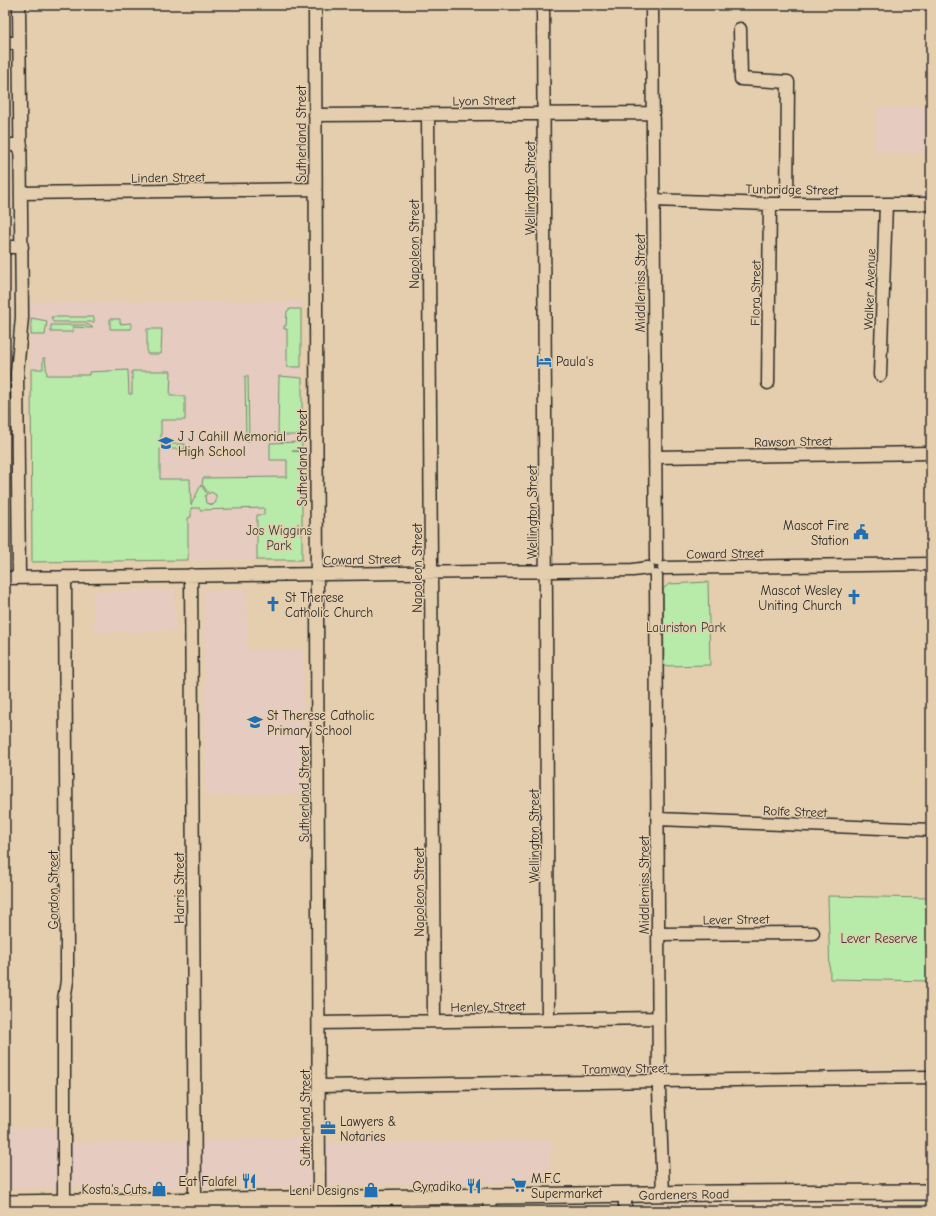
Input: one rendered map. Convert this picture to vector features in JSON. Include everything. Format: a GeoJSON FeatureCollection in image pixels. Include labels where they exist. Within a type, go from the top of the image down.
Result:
{"type":"FeatureCollection","features":[{"type":"Feature","properties":{"kind":"main road","name":"Gardeners Road"},"geometry":{"type":"LineString","coordinates":[[20,1206],[64,1203],[319,1200],[490,1204],[662,1194],[930,1193]]}},
{"type":"Feature","properties":{"kind":"street"},"geometry":{"type":"LineString","coordinates":[[19,5],[22,247],[22,317],[17,373],[19,577]]}},
{"type":"Feature","properties":{"kind":"street","name":"Sutherland Street"},"geometry":{"type":"LineString","coordinates":[[315,5],[320,1086],[319,1200]]}},
{"type":"Feature","properties":{"kind":"street","name":"Wellington Street"},"geometry":{"type":"LineString","coordinates":[[543,5],[548,1019]]}},
{"type":"Feature","properties":{"kind":"street","name":"Middlemiss Street"},"geometry":{"type":"LineString","coordinates":[[652,5],[658,1018],[662,1194]]}},
{"type":"Feature","properties":{"kind":"street"},"geometry":{"type":"LineString","coordinates":[[740,29],[741,80],[788,82],[787,204]]}},
{"type":"Feature","properties":{"kind":"street"},"geometry":{"type":"LineString","coordinates":[[5,43],[19,43]]}},
{"type":"Feature","properties":{"kind":"street","name":"Lyon Street"},"geometry":{"type":"LineString","coordinates":[[315,115],[653,113]]}},
{"type":"Feature","properties":{"kind":"street","name":"Napoleon Street"},"geometry":{"type":"LineString","coordinates":[[428,115],[434,1020]]}},
{"type":"Feature","properties":{"kind":"street"},"geometry":{"type":"LineString","coordinates":[[5,145],[21,145]]}},
{"type":"Feature","properties":{"kind":"street","name":"Linden Street"},"geometry":{"type":"LineString","coordinates":[[21,193],[315,189]]}},
{"type":"Feature","properties":{"kind":"street","name":"Tunbridge Street"},"geometry":{"type":"LineString","coordinates":[[653,200],[770,204],[931,204]]}},
{"type":"Feature","properties":{"kind":"street","name":"Flora Street"},"geometry":{"type":"LineString","coordinates":[[768,383],[770,204]]}},
{"type":"Feature","properties":{"kind":"street","name":"Walker Avenue"},"geometry":{"type":"LineString","coordinates":[[880,375],[886,204]]}},
{"type":"Feature","properties":{"kind":"street"},"geometry":{"type":"LineString","coordinates":[[5,247],[22,247]]}},
{"type":"Feature","properties":{"kind":"street","name":"Rawson Street"},"geometry":{"type":"LineString","coordinates":[[655,457],[931,453]]}},
{"type":"Feature","properties":{"kind":"street","name":"Coward Street"},"geometry":{"type":"LineString","coordinates":[[5,578],[431,571],[633,570],[656,568],[931,564]]}},
{"type":"Feature","properties":{"kind":"street","name":"Harris Street"},"geometry":{"type":"LineString","coordinates":[[191,575],[195,1201]]}},
{"type":"Feature","properties":{"kind":"street","name":"Gordon Street"},"geometry":{"type":"LineString","coordinates":[[64,1203],[64,1000],[67,981],[65,577]]}},
{"type":"Feature","properties":{"kind":"street","name":"Rolfe Street"},"geometry":{"type":"LineString","coordinates":[[658,820],[931,830]]}},
{"type":"Feature","properties":{"kind":"street","name":"Lever Street"},"geometry":{"type":"LineString","coordinates":[[658,934],[813,933]]}},
{"type":"Feature","properties":{"kind":"street","name":"Henley Street"},"geometry":{"type":"LineString","coordinates":[[319,1023],[434,1020],[658,1018]]}},
{"type":"Feature","properties":{"kind":"street","name":"Tramway Street"},"geometry":{"type":"LineString","coordinates":[[320,1086],[931,1077]]}},
{"type":"Feature","properties":{"kind":"street"},"geometry":{"type":"LineString","coordinates":[[625,1195],[625,1211]]}},
{"type":"Feature","properties":{"kind":"shaded area"},"geometry":{"type":"Polygon","coordinates":[[[876,107],[931,107],[931,154],[875,151],[876,107]]]}},
{"type":"Feature","properties":{"kind":"shaded area","name":"J J Cahill Memorial High School"},"geometry":{"type":"Polygon","coordinates":[[[301,301],[302,515],[257,515],[257,560],[31,561],[30,302],[301,301]]]}},
{"type":"Feature","properties":{"kind":"shaded area"},"geometry":{"type":"Polygon","coordinates":[[[175,589],[176,631],[94,632],[93,591],[175,589]]]}},
{"type":"Feature","properties":{"kind":"shaded area","name":"St Therese Catholic Primary School"},"geometry":{"type":"Polygon","coordinates":[[[247,589],[248,650],[304,650],[304,794],[206,796],[204,591],[247,589]]]}},
{"type":"Feature","properties":{"kind":"shaded area"},"geometry":{"type":"Polygon","coordinates":[[[51,1127],[77,1143],[309,1137],[332,1143],[551,1140],[550,1181],[303,1186],[5,1188],[5,1128],[51,1127]]]}},
{"type":"Feature","properties":{"kind":"green space"},"geometry":{"type":"Polygon","coordinates":[[[290,309],[301,309],[301,367],[287,367],[287,329],[284,329],[284,326],[286,326],[287,311],[290,309]]]}},
{"type":"Feature","properties":{"kind":"green space"},"geometry":{"type":"Polygon","coordinates":[[[51,317],[94,317],[94,322],[53,322],[51,317]]]}},
{"type":"Feature","properties":{"kind":"green space"},"geometry":{"type":"Polygon","coordinates":[[[31,318],[47,321],[45,335],[31,335],[31,318]]]}},
{"type":"Feature","properties":{"kind":"green space"},"geometry":{"type":"Polygon","coordinates":[[[110,319],[120,319],[120,324],[131,323],[131,329],[110,329],[110,319]]]}},
{"type":"Feature","properties":{"kind":"green space"},"geometry":{"type":"Polygon","coordinates":[[[51,325],[89,325],[93,328],[73,327],[73,332],[51,332],[51,325]]]}},
{"type":"Feature","properties":{"kind":"green space"},"geometry":{"type":"Polygon","coordinates":[[[147,329],[162,329],[161,354],[147,354],[147,329]]]}},
{"type":"Feature","properties":{"kind":"green space","name":"Jos Wiggins Park"},"geometry":{"type":"Polygon","coordinates":[[[43,358],[45,358],[47,375],[89,375],[89,372],[128,370],[129,394],[132,394],[132,371],[171,371],[170,396],[185,396],[185,420],[161,420],[161,444],[185,444],[185,449],[160,449],[160,479],[190,479],[191,505],[201,485],[207,494],[205,496],[206,503],[213,505],[216,502],[216,495],[211,492],[209,494],[202,484],[203,478],[287,477],[287,460],[270,460],[270,443],[302,442],[302,451],[292,451],[302,452],[302,560],[257,560],[257,515],[264,515],[264,508],[200,510],[200,508],[191,508],[191,517],[188,518],[188,560],[32,562],[31,369],[43,369],[43,358]]]}},
{"type":"Feature","properties":{"kind":"green space"},"geometry":{"type":"Polygon","coordinates":[[[245,376],[248,376],[249,441],[246,441],[245,376]]]}},
{"type":"Feature","properties":{"kind":"green space"},"geometry":{"type":"Polygon","coordinates":[[[279,376],[302,378],[302,435],[278,435],[279,376]]]}},
{"type":"Feature","properties":{"kind":"green space","name":"Lauriston Park"},"geometry":{"type":"Polygon","coordinates":[[[708,582],[710,665],[664,666],[663,589],[669,584],[708,582]]]}},
{"type":"Feature","properties":{"kind":"green space","name":"Lever Reserve"},"geometry":{"type":"Polygon","coordinates":[[[828,896],[930,898],[931,981],[830,979],[828,896]]]}},
{"type":"Feature","properties":{"kind":"place","name":"Paula's"},"geometry":{"type":"Point","coordinates":[544,361]}},
{"type":"Feature","properties":{"kind":"place","name":"J J Cahill Memorial High School"},"geometry":{"type":"Point","coordinates":[166,443]}},
{"type":"Feature","properties":{"kind":"place","name":"Mascot Fire Station"},"geometry":{"type":"Point","coordinates":[861,532]}},
{"type":"Feature","properties":{"kind":"place","name":"Mascot Wesley Uniting Church"},"geometry":{"type":"Point","coordinates":[854,597]}},
{"type":"Feature","properties":{"kind":"place","name":"St Therese Catholic Church"},"geometry":{"type":"Point","coordinates":[273,604]}},
{"type":"Feature","properties":{"kind":"place","name":"St Therese Catholic Primary School"},"geometry":{"type":"Point","coordinates":[255,722]}},
{"type":"Feature","properties":{"kind":"place","name":"Lawyers & Notaries"},"geometry":{"type":"Point","coordinates":[328,1128]}},
{"type":"Feature","properties":{"kind":"place","name":"Eat Falafel"},"geometry":{"type":"Point","coordinates":[249,1181]}},
{"type":"Feature","properties":{"kind":"place","name":"M.F.C Supermarket"},"geometry":{"type":"Point","coordinates":[519,1185]}},
{"type":"Feature","properties":{"kind":"place","name":"Gyradiko"},"geometry":{"type":"Point","coordinates":[474,1186]}},
{"type":"Feature","properties":{"kind":"place","name":"Kosta's Cuts"},"geometry":{"type":"Point","coordinates":[159,1189]}},
{"type":"Feature","properties":{"kind":"place","name":"Leni Designs"},"geometry":{"type":"Point","coordinates":[371,1190]}}]}
